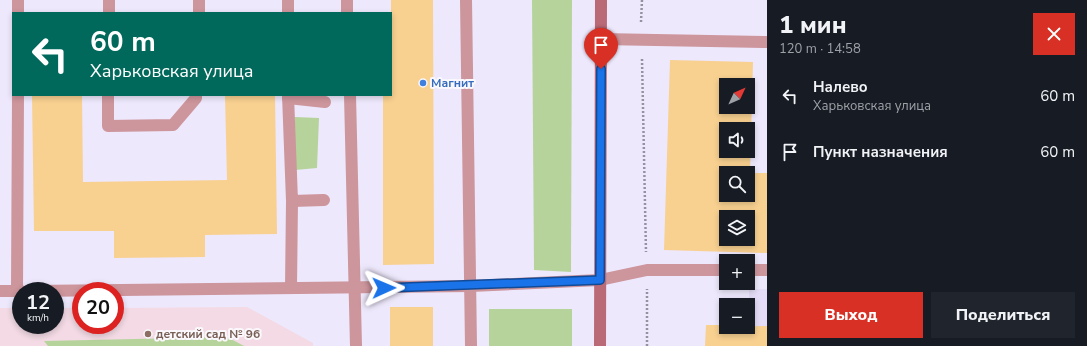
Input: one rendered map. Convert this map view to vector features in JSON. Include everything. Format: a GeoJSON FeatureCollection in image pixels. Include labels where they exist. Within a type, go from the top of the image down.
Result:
{"type":"FeatureCollection","features":[{"type":"Feature","properties":{"kind":"street"},"geometry":{"type":"LineString","coordinates":[[600,346],[601,0]]}},
{"type":"Feature","properties":{"kind":"lane"},"geometry":{"type":"LineString","coordinates":[[18,0],[18,12]]}},
{"type":"Feature","properties":{"kind":"lane"},"geometry":{"type":"LineString","coordinates":[[109,0],[109,12]]}},
{"type":"Feature","properties":{"kind":"lane"},"geometry":{"type":"LineString","coordinates":[[199,0],[199,12]]}},
{"type":"Feature","properties":{"kind":"lane"},"geometry":{"type":"LineString","coordinates":[[288,0],[288,12]]}},
{"type":"Feature","properties":{"kind":"lane"},"geometry":{"type":"LineString","coordinates":[[347,0],[347,12]]}},
{"type":"Feature","properties":{"kind":"lane"},"geometry":{"type":"LineString","coordinates":[[466,0],[470,346]]}},
{"type":"Feature","properties":{"kind":"lane"},"geometry":{"type":"LineString","coordinates":[[601,39],[767,42]]}},
{"type":"Feature","properties":{"kind":"lane"},"geometry":{"type":"LineString","coordinates":[[18,96],[19,282]]}},
{"type":"Feature","properties":{"kind":"lane"},"geometry":{"type":"LineString","coordinates":[[108,96],[108,126],[173,125],[196,98],[196,96]]}},
{"type":"Feature","properties":{"kind":"lane"},"geometry":{"type":"LineString","coordinates":[[291,288],[292,202],[288,96],[325,102]]}},
{"type":"Feature","properties":{"kind":"lane"},"geometry":{"type":"LineString","coordinates":[[350,96],[356,346]]}},
{"type":"Feature","properties":{"kind":"lane"},"geometry":{"type":"LineString","coordinates":[[292,202],[324,200]]}},
{"type":"Feature","properties":{"kind":"lane"},"geometry":{"type":"LineString","coordinates":[[64,291],[470,286],[600,280],[647,270],[719,270]]}},
{"type":"Feature","properties":{"kind":"lane"},"geometry":{"type":"LineString","coordinates":[[755,270],[767,270]]}},
{"type":"Feature","properties":{"kind":"lane"},"geometry":{"type":"LineString","coordinates":[[0,291],[12,291]]}},
{"type":"Feature","properties":{"kind":"path"},"geometry":{"type":"LineString","coordinates":[[642,0],[641,40],[647,270],[647,346]]}},
{"type":"Feature","properties":{"kind":"shaded area"},"geometry":{"type":"Polygon","coordinates":[[[767,289],[767,346],[749,346],[749,334],[755,334],[755,298],[749,298],[749,290],[767,289]]]}},
{"type":"Feature","properties":{"kind":"shaded area","name":"детский сад № 96"},"geometry":{"type":"Polygon","coordinates":[[[247,307],[313,343],[313,346],[0,346],[0,308],[12,308],[12,334],[64,334],[64,308],[72,308],[72,334],[124,334],[124,308],[247,307]]]}},
{"type":"Feature","properties":{"kind":"green space"},"geometry":{"type":"Polygon","coordinates":[[[532,0],[572,0],[571,272],[534,270],[532,0]]]}},
{"type":"Feature","properties":{"kind":"green space"},"geometry":{"type":"Polygon","coordinates":[[[295,117],[319,118],[317,168],[295,170],[295,117]]]}},
{"type":"Feature","properties":{"kind":"green space"},"geometry":{"type":"Polygon","coordinates":[[[489,309],[572,309],[572,346],[489,346],[489,309]]]}},
{"type":"Feature","properties":{"kind":"green space"},"geometry":{"type":"Polygon","coordinates":[[[227,337],[244,346],[48,346],[44,341],[227,337]]]}},
{"type":"Feature","properties":{"kind":"building"},"geometry":{"type":"Polygon","coordinates":[[[391,0],[433,0],[434,264],[383,265],[383,96],[392,96],[391,0]]]}},
{"type":"Feature","properties":{"kind":"building"},"geometry":{"type":"Polygon","coordinates":[[[670,60],[753,62],[753,78],[719,78],[719,114],[752,114],[751,122],[719,122],[719,158],[750,158],[750,166],[719,166],[719,202],[755,202],[755,173],[767,173],[767,253],[664,250],[670,60]]]}},
{"type":"Feature","properties":{"kind":"building"},"geometry":{"type":"Polygon","coordinates":[[[32,96],[82,96],[83,182],[227,180],[225,96],[275,96],[277,234],[205,235],[205,257],[114,258],[114,231],[34,231],[32,96]]]}},
{"type":"Feature","properties":{"kind":"building"},"geometry":{"type":"Polygon","coordinates":[[[390,307],[433,307],[433,346],[390,346],[390,307]]]}},
{"type":"Feature","properties":{"kind":"building"},"geometry":{"type":"Polygon","coordinates":[[[706,325],[719,325],[719,334],[755,334],[755,326],[767,326],[767,346],[705,346],[706,325]]]}},
{"type":"Feature","properties":{"kind":"place","name":"Магнит"},"geometry":{"type":"Point","coordinates":[423,83]}},
{"type":"Feature","properties":{"kind":"place","name":"детский сад № 96"},"geometry":{"type":"Point","coordinates":[148,334]}},
{"type":"Feature","properties":{"kind":"route"},"geometry":{"type":"LineString","coordinates":[[384,288],[600,280],[601,69]]}}]}
